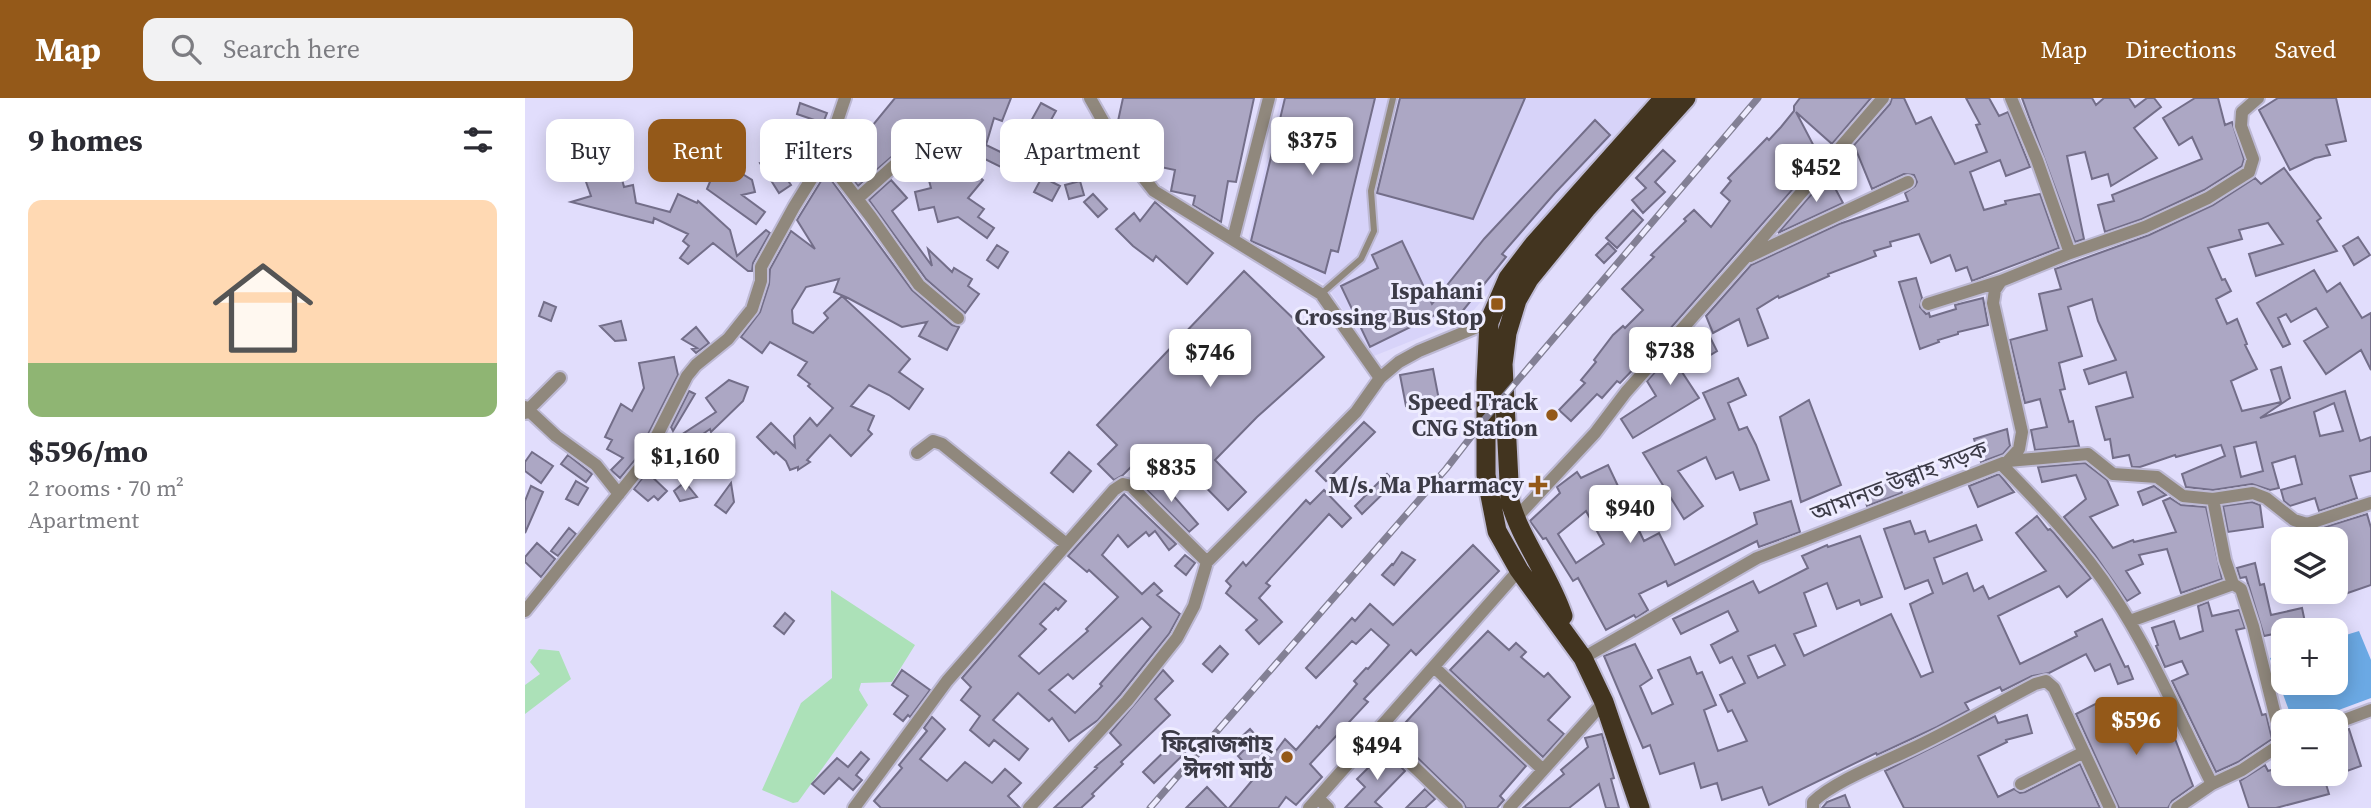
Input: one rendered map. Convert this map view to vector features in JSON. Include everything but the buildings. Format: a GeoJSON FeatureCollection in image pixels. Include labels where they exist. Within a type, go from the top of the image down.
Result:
{"type":"FeatureCollection","features":[{"type":"Feature","properties":{"kind":"highway"},"geometry":{"type":"LineString","coordinates":[[1640,808],[1604,702],[1583,657],[1519,570],[1496,531],[1486,475],[1486,382],[1489,321],[1508,278],[1534,244],[1664,98]]}},
{"type":"Feature","properties":{"kind":"highway"},"geometry":{"type":"LineString","coordinates":[[1569,638],[1562,612],[1531,546],[1515,519],[1510,501],[1503,364],[1507,333],[1517,300],[1529,279],[1686,98]]}},
{"type":"Feature","properties":{"kind":"street"},"geometry":{"type":"LineString","coordinates":[[838,119],[845,98]]}},
{"type":"Feature","properties":{"kind":"street"},"geometry":{"type":"LineString","coordinates":[[1090,98],[1113,139],[1154,191],[1321,294],[1380,378]]}},
{"type":"Feature","properties":{"kind":"street"},"geometry":{"type":"LineString","coordinates":[[1233,239],[1269,98]]}},
{"type":"Feature","properties":{"kind":"street"},"geometry":{"type":"LineString","coordinates":[[1515,519],[1595,433],[1626,392],[1883,98]]}},
{"type":"Feature","properties":{"kind":"street"},"geometry":{"type":"LineString","coordinates":[[2011,98],[2037,160],[2070,253]]}},
{"type":"Feature","properties":{"kind":"street"},"geometry":{"type":"LineString","coordinates":[[1927,304],[2001,281],[2145,227],[2208,198],[2249,172],[2253,159],[2241,126],[2242,112],[2258,98]]}},
{"type":"Feature","properties":{"kind":"street"},"geometry":{"type":"LineString","coordinates":[[857,199],[891,168]]}},
{"type":"Feature","properties":{"kind":"street"},"geometry":{"type":"LineString","coordinates":[[525,611],[642,465],[687,376],[696,365],[728,339],[752,309],[761,281],[761,267],[810,182]]}},
{"type":"Feature","properties":{"kind":"street"},"geometry":{"type":"LineString","coordinates":[[844,182],[919,285],[958,318]]}},
{"type":"Feature","properties":{"kind":"street"},"geometry":{"type":"LineString","coordinates":[[1745,258],[1908,182]]}},
{"type":"Feature","properties":{"kind":"street","name":"আমানত উল্লাহ সড়ক"},"geometry":{"type":"LineString","coordinates":[[1583,657],[1757,558],[2005,463],[2019,449],[2022,432],[1993,303],[1995,290],[2001,281]]}},
{"type":"Feature","properties":{"kind":"street"},"geometry":{"type":"LineString","coordinates":[[1029,808],[1127,701],[1177,638],[1194,606],[1207,562],[1356,412],[1380,378],[1399,362],[1419,351],[1512,314]]}},
{"type":"Feature","properties":{"kind":"street"},"geometry":{"type":"LineString","coordinates":[[560,378],[526,410],[596,465],[619,494]]}},
{"type":"Feature","properties":{"kind":"street"},"geometry":{"type":"LineString","coordinates":[[917,453],[933,441],[942,444],[1065,543]]}},
{"type":"Feature","properties":{"kind":"street"},"geometry":{"type":"LineString","coordinates":[[2005,463],[2088,454],[2113,474],[2157,477],[2183,496],[2213,499],[2253,493],[2266,498],[2294,520],[2307,524],[2371,503]]}},
{"type":"Feature","properties":{"kind":"street"},"geometry":{"type":"LineString","coordinates":[[2005,463],[2112,592],[2130,621],[2212,784]]}},
{"type":"Feature","properties":{"kind":"street"},"geometry":{"type":"LineString","coordinates":[[854,808],[947,681],[1114,490],[1123,484],[1131,486],[1207,562]]}},
{"type":"Feature","properties":{"kind":"street"},"geometry":{"type":"LineString","coordinates":[[2213,499],[2225,560],[2233,584],[2241,589],[2274,709]]}},
{"type":"Feature","properties":{"kind":"street"},"geometry":{"type":"LineString","coordinates":[[1328,808],[1314,803],[1519,570]]}},
{"type":"Feature","properties":{"kind":"street"},"geometry":{"type":"LineString","coordinates":[[2130,621],[2233,584]]}},
{"type":"Feature","properties":{"kind":"street"},"geometry":{"type":"LineString","coordinates":[[1434,667],[1542,769]]}},
{"type":"Feature","properties":{"kind":"street"},"geometry":{"type":"LineString","coordinates":[[1813,808],[1813,802],[1817,798],[1840,784],[1937,737],[2035,684],[2046,681],[2054,688],[2110,808]]}},
{"type":"Feature","properties":{"kind":"street"},"geometry":{"type":"LineString","coordinates":[[1509,808],[1604,702]]}},
{"type":"Feature","properties":{"kind":"street"},"geometry":{"type":"LineString","coordinates":[[2348,719],[2371,710]]}},
{"type":"Feature","properties":{"kind":"street"},"geometry":{"type":"LineString","coordinates":[[1378,732],[1457,808]]}},
{"type":"Feature","properties":{"kind":"street"},"geometry":{"type":"LineString","coordinates":[[2177,808],[2212,784],[2242,770],[2271,751]]}},
{"type":"Feature","properties":{"kind":"street"},"geometry":{"type":"LineString","coordinates":[[2021,784],[2084,752]]}},
{"type":"Feature","properties":{"kind":"lane"},"geometry":{"type":"LineString","coordinates":[[1321,294],[1361,259],[1374,231],[1371,191],[1393,98]]}},
{"type":"Feature","properties":{"kind":"shaded area"},"geometry":{"type":"Polygon","coordinates":[[[1281,98],[1657,98],[1466,319],[1374,356],[1326,285],[1247,245],[1281,98]]]}},
{"type":"Feature","properties":{"kind":"green space"},"geometry":{"type":"Polygon","coordinates":[[[831,590],[915,645],[892,682],[861,683],[859,690],[868,705],[798,802],[793,803],[762,790],[801,703],[832,678],[831,590]]]}},
{"type":"Feature","properties":{"kind":"green space"},"geometry":{"type":"Polygon","coordinates":[[[539,649],[559,651],[571,679],[525,714],[525,685],[540,674],[530,662],[539,649]]]}},
{"type":"Feature","properties":{"kind":"water"},"geometry":{"type":"Polygon","coordinates":[[[2359,631],[2371,660],[2371,698],[2341,709],[2288,709],[2283,695],[2348,695],[2348,634],[2359,631]]]}},
{"type":"Feature","properties":{"kind":"railway"},"geometry":{"type":"LineString","coordinates":[[1150,808],[1446,469],[1484,420],[1758,98]]}},
{"type":"Feature","properties":{"kind":"place","name":"Ispahani Crossing Bus Stop"},"geometry":{"type":"Point","coordinates":[1497,304]}},
{"type":"Feature","properties":{"kind":"place","name":"Speed Track CNG Station"},"geometry":{"type":"Point","coordinates":[1552,415]}},
{"type":"Feature","properties":{"kind":"place","name":"M/s. Ma Pharmacy"},"geometry":{"type":"Point","coordinates":[1538,485]}},
{"type":"Feature","properties":{"kind":"place","name":"ফিরোজশাহ ঈদগা মাঠ"},"geometry":{"type":"Point","coordinates":[1287,757]}}]}
